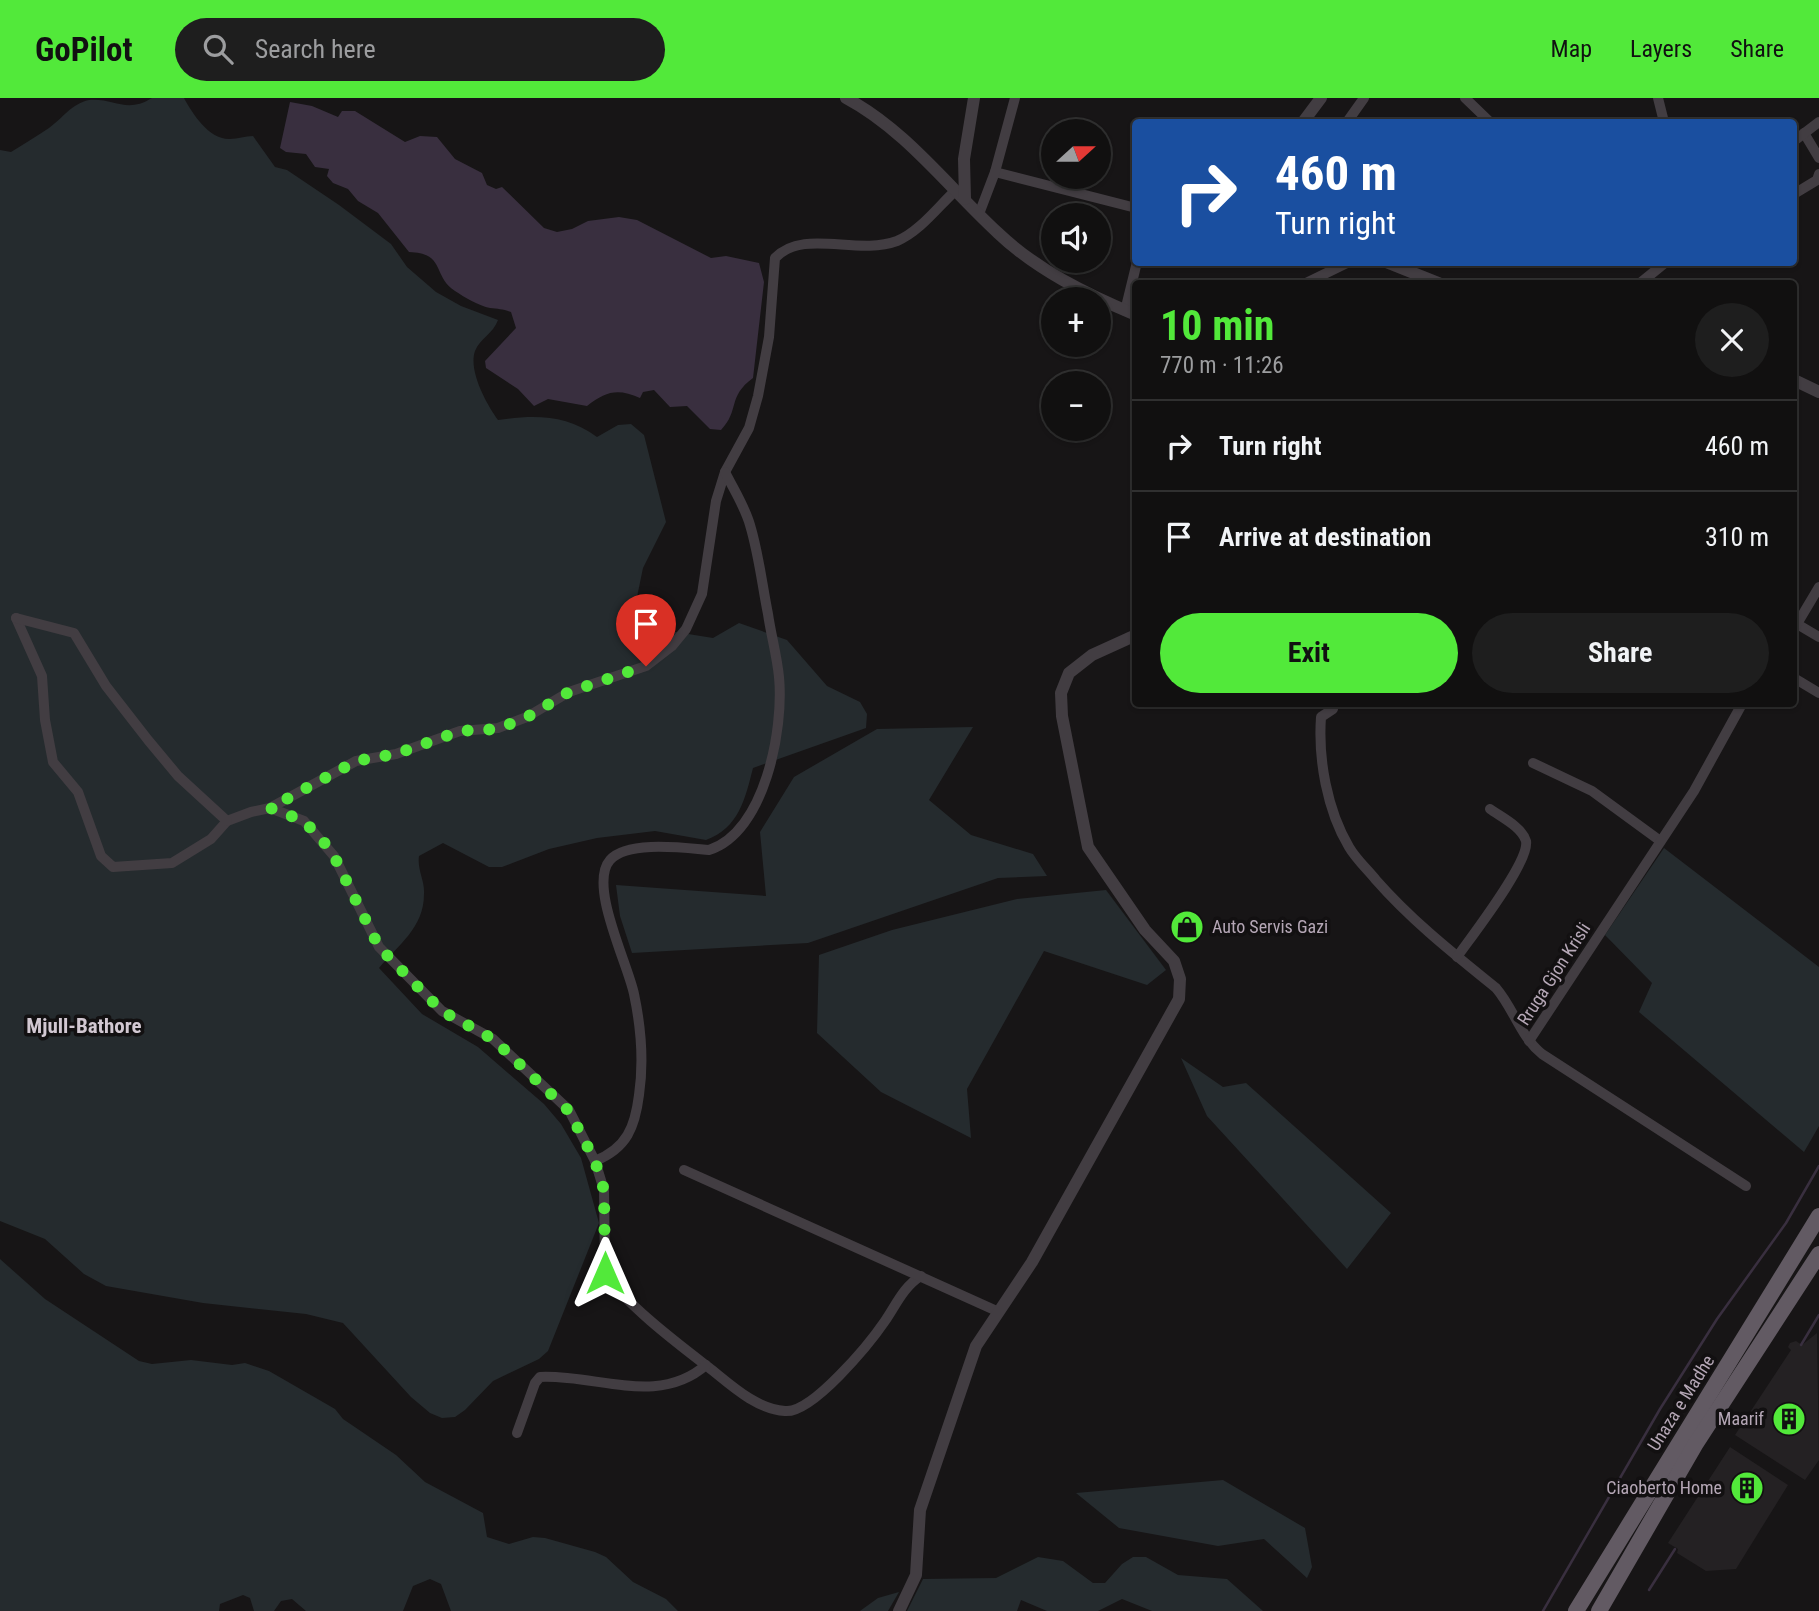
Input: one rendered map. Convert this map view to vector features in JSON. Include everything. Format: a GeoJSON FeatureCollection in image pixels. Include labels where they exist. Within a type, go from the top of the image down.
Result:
{"type":"FeatureCollection","features":[{"type":"Feature","properties":{"kind":"highway","name":"Unaza e Madhe"},"geometry":{"type":"LineString","coordinates":[[1576,1611],[1819,1216]]}},
{"type":"Feature","properties":{"kind":"highway","name":"Unaza e Madhe"},"geometry":{"type":"LineString","coordinates":[[1599,1611],[1695,1445],[1819,1254]]}},
{"type":"Feature","properties":{"kind":"street"},"geometry":{"type":"LineString","coordinates":[[846,98],[891,126],[979,214],[1046,271],[1131,313]]}},
{"type":"Feature","properties":{"kind":"street"},"geometry":{"type":"LineString","coordinates":[[227,821],[178,776],[148,740],[106,686],[74,633],[16,618],[42,676],[41,695],[53,761],[78,792],[101,856],[113,867],[172,863],[211,838],[227,821],[270,808],[356,761],[396,754],[460,731],[498,729],[527,717],[569,692],[646,666],[672,646],[686,629],[702,594],[711,523],[725,472],[749,428],[758,397],[769,337],[775,258],[784,249],[800,243],[855,248],[896,241],[960,195],[974,98]]}},
{"type":"Feature","properties":{"kind":"street"},"geometry":{"type":"LineString","coordinates":[[979,214],[995,172],[1015,98]]}},
{"type":"Feature","properties":{"kind":"street"},"geometry":{"type":"LineString","coordinates":[[1305,119],[1321,98]]}},
{"type":"Feature","properties":{"kind":"street"},"geometry":{"type":"LineString","coordinates":[[1349,119],[1364,98]]}},
{"type":"Feature","properties":{"kind":"street"},"geometry":{"type":"LineString","coordinates":[[1465,98],[1487,119]]}},
{"type":"Feature","properties":{"kind":"street"},"geometry":{"type":"LineString","coordinates":[[1658,98],[1663,119]]}},
{"type":"Feature","properties":{"kind":"street"},"geometry":{"type":"LineString","coordinates":[[1797,139],[1819,122]]}},
{"type":"Feature","properties":{"kind":"street"},"geometry":{"type":"LineString","coordinates":[[1804,133],[1819,158]]}},
{"type":"Feature","properties":{"kind":"street"},"geometry":{"type":"LineString","coordinates":[[995,172],[1132,207]]}},
{"type":"Feature","properties":{"kind":"street"},"geometry":{"type":"LineString","coordinates":[[1797,192],[1817,180],[1819,174]]}},
{"type":"Feature","properties":{"kind":"street"},"geometry":{"type":"LineString","coordinates":[[1312,280],[1341,266]]}},
{"type":"Feature","properties":{"kind":"street"},"geometry":{"type":"LineString","coordinates":[[1396,266],[1431,280]]}},
{"type":"Feature","properties":{"kind":"street"},"geometry":{"type":"LineString","coordinates":[[1644,280],[1660,266]]}},
{"type":"Feature","properties":{"kind":"street"},"geometry":{"type":"LineString","coordinates":[[1797,381],[1819,392]]}},
{"type":"Feature","properties":{"kind":"street"},"geometry":{"type":"LineString","coordinates":[[595,1161],[620,1146],[631,1133],[642,1074],[635,995],[606,907],[603,880],[605,869],[610,860],[619,854],[655,846],[709,850],[717,847],[746,821],[756,806],[773,746],[779,676],[762,572],[749,522],[725,472]]}},
{"type":"Feature","properties":{"kind":"street"},"geometry":{"type":"LineString","coordinates":[[1797,625],[1819,587]]}},
{"type":"Feature","properties":{"kind":"street"},"geometry":{"type":"LineString","coordinates":[[1797,627],[1819,637]]}},
{"type":"Feature","properties":{"kind":"street"},"geometry":{"type":"LineString","coordinates":[[900,1611],[916,1574],[917,1520],[976,1346],[1032,1262],[1179,999],[1180,979],[1174,961],[1145,930],[1107,879],[1088,847],[1062,716],[1061,693],[1069,673],[1079,663],[1132,637]]}},
{"type":"Feature","properties":{"kind":"street"},"geometry":{"type":"LineString","coordinates":[[1797,680],[1819,693]]}},
{"type":"Feature","properties":{"kind":"street"},"geometry":{"type":"LineString","coordinates":[[1334,707],[1321,717],[1320,758],[1323,779],[1348,846],[1404,911],[1507,1001],[1529,1041]]}},
{"type":"Feature","properties":{"kind":"street","name":"Rruga Gjon Krisli"},"geometry":{"type":"LineString","coordinates":[[1740,707],[1694,791],[1529,1041],[1552,1061],[1745,1186]]}},
{"type":"Feature","properties":{"kind":"street"},"geometry":{"type":"LineString","coordinates":[[1533,763],[1592,791],[1660,840]]}},
{"type":"Feature","properties":{"kind":"street"},"geometry":{"type":"LineString","coordinates":[[270,808],[304,821],[323,841],[334,856],[379,947],[442,1011],[493,1039],[569,1111],[595,1161],[604,1190],[605,1273],[638,1307],[706,1365],[763,1406],[786,1412],[797,1410],[835,1379],[870,1343],[907,1286],[922,1276]]}},
{"type":"Feature","properties":{"kind":"street"},"geometry":{"type":"LineString","coordinates":[[1457,957],[1514,875],[1525,851],[1526,842],[1521,833],[1490,809]]}},
{"type":"Feature","properties":{"kind":"street"},"geometry":{"type":"LineString","coordinates":[[684,1170],[999,1312]]}},
{"type":"Feature","properties":{"kind":"street"},"geometry":{"type":"LineString","coordinates":[[517,1433],[535,1383],[540,1377],[652,1387],[686,1380],[706,1365]]}},
{"type":"Feature","properties":{"kind":"shaded area"},"geometry":{"type":"Polygon","coordinates":[[[152,98],[184,98],[202,125],[222,138],[253,136],[275,167],[287,170],[391,244],[407,267],[436,292],[461,306],[498,320],[475,351],[474,368],[480,387],[498,420],[537,417],[562,420],[597,437],[618,425],[631,424],[644,435],[666,522],[643,568],[637,597],[643,619],[651,628],[713,638],[739,623],[787,640],[827,686],[860,702],[867,714],[866,728],[753,768],[739,811],[726,828],[706,840],[655,831],[597,838],[549,849],[502,867],[489,867],[443,843],[419,856],[424,889],[420,917],[409,935],[379,968],[422,1014],[478,1047],[544,1104],[561,1124],[581,1158],[599,1223],[548,1351],[539,1359],[493,1381],[455,1417],[442,1418],[430,1413],[411,1397],[343,1323],[306,1314],[203,1303],[106,1286],[84,1274],[45,1239],[0,1221],[0,150],[11,152],[83,102],[98,100],[135,105],[152,98]]]}},
{"type":"Feature","properties":{"kind":"shaded area"},"geometry":{"type":"Polygon","coordinates":[[[290,102],[312,106],[338,117],[342,111],[355,111],[405,142],[420,136],[437,137],[455,159],[482,173],[487,185],[496,189],[502,187],[544,228],[557,232],[572,229],[588,221],[619,217],[637,220],[711,258],[726,256],[759,263],[764,282],[753,378],[740,391],[727,423],[721,430],[710,429],[687,406],[670,407],[654,390],[643,392],[640,398],[619,392],[606,394],[587,406],[548,399],[534,406],[518,389],[486,368],[485,361],[516,328],[511,312],[481,305],[455,291],[443,279],[429,256],[409,252],[378,213],[358,201],[348,189],[333,183],[327,176],[329,169],[315,167],[306,154],[286,152],[280,148],[290,102]]]}},
{"type":"Feature","properties":{"kind":"shaded area"},"geometry":{"type":"Polygon","coordinates":[[[973,727],[929,800],[971,835],[1033,854],[1047,876],[998,878],[808,943],[632,953],[620,916],[616,885],[766,896],[760,832],[794,777],[877,729],[973,727]]]}},
{"type":"Feature","properties":{"kind":"shaded area"},"geometry":{"type":"Polygon","coordinates":[[[1664,848],[1819,967],[1819,1126],[1804,1152],[1639,1012],[1652,983],[1605,935],[1664,848]]]}},
{"type":"Feature","properties":{"kind":"shaded area"},"geometry":{"type":"Polygon","coordinates":[[[1106,890],[1166,970],[1147,985],[1044,951],[967,1089],[971,1138],[881,1092],[817,1033],[819,955],[892,930],[1017,899],[1106,890]]]}},
{"type":"Feature","properties":{"kind":"shaded area"},"geometry":{"type":"Polygon","coordinates":[[[1181,1058],[1223,1087],[1246,1083],[1391,1213],[1347,1269],[1207,1116],[1181,1058]]]}},
{"type":"Feature","properties":{"kind":"shaded area"},"geometry":{"type":"Polygon","coordinates":[[[0,1259],[45,1299],[139,1361],[152,1364],[191,1360],[232,1365],[245,1363],[269,1371],[335,1409],[343,1419],[396,1455],[425,1482],[483,1513],[487,1537],[509,1544],[533,1537],[545,1538],[595,1552],[606,1557],[633,1582],[666,1599],[678,1611],[451,1611],[441,1584],[430,1579],[413,1586],[403,1611],[306,1611],[292,1599],[281,1601],[274,1611],[254,1611],[250,1598],[243,1595],[220,1604],[219,1611],[0,1611],[0,1259]]]}},
{"type":"Feature","properties":{"kind":"shaded area"},"geometry":{"type":"Polygon","coordinates":[[[1817,1333],[1819,1460],[1805,1480],[1735,1435],[1791,1350],[1788,1347],[1790,1343],[1796,1341],[1802,1345],[1817,1333]]]}},
{"type":"Feature","properties":{"kind":"shaded area"},"geometry":{"type":"Polygon","coordinates":[[[1730,1447],[1788,1485],[1736,1569],[1706,1571],[1677,1553],[1678,1549],[1668,1543],[1730,1447]]]}},
{"type":"Feature","properties":{"kind":"shaded area"},"geometry":{"type":"Polygon","coordinates":[[[1223,1480],[1305,1528],[1312,1567],[1307,1578],[1264,1539],[1218,1546],[1119,1528],[1076,1493],[1223,1480]]]}},
{"type":"Feature","properties":{"kind":"shaded area"},"geometry":{"type":"Polygon","coordinates":[[[1038,1557],[1063,1561],[1093,1583],[1105,1583],[1122,1564],[1133,1557],[1146,1557],[1178,1575],[1227,1579],[1263,1611],[1152,1611],[1122,1599],[1098,1611],[1047,1611],[1021,1600],[1017,1611],[907,1611],[923,1579],[996,1578],[1038,1557]]]}},
{"type":"Feature","properties":{"kind":"shaded area"},"geometry":{"type":"Polygon","coordinates":[[[899,1592],[888,1611],[860,1611],[878,1598],[899,1592]]]}},
{"type":"Feature","properties":{"kind":"waterway"},"geometry":{"type":"LineString","coordinates":[[1543,1611],[1660,1409],[1717,1319],[1786,1223],[1819,1166]]}},
{"type":"Feature","properties":{"kind":"waterway"},"geometry":{"type":"LineString","coordinates":[[1801,1345],[1819,1315]]}},
{"type":"Feature","properties":{"kind":"waterway"},"geometry":{"type":"LineString","coordinates":[[1649,1590],[1675,1549]]}},
{"type":"Feature","properties":{"kind":"place","name":"Auto Servis Gazi"},"geometry":{"type":"Point","coordinates":[1187,927]}},
{"type":"Feature","properties":{"kind":"place","name":"Maarif"},"geometry":{"type":"Point","coordinates":[1789,1419]}},
{"type":"Feature","properties":{"kind":"place","name":"Ciaoberto Home"},"geometry":{"type":"Point","coordinates":[1747,1488]}},
{"type":"Feature","properties":{"kind":"district","name":"Mjull-Bathore"},"geometry":{"type":"Point","coordinates":[84,1026]}},
{"type":"Feature","properties":{"kind":"route"},"geometry":{"type":"LineString","coordinates":[[605,1273],[604,1190],[595,1161],[569,1111],[493,1039],[442,1011],[417,986],[379,947],[334,856],[323,841],[304,821],[270,808],[356,761],[396,754],[460,731],[498,729],[527,717],[569,692],[619,678],[646,666]]}}]}
